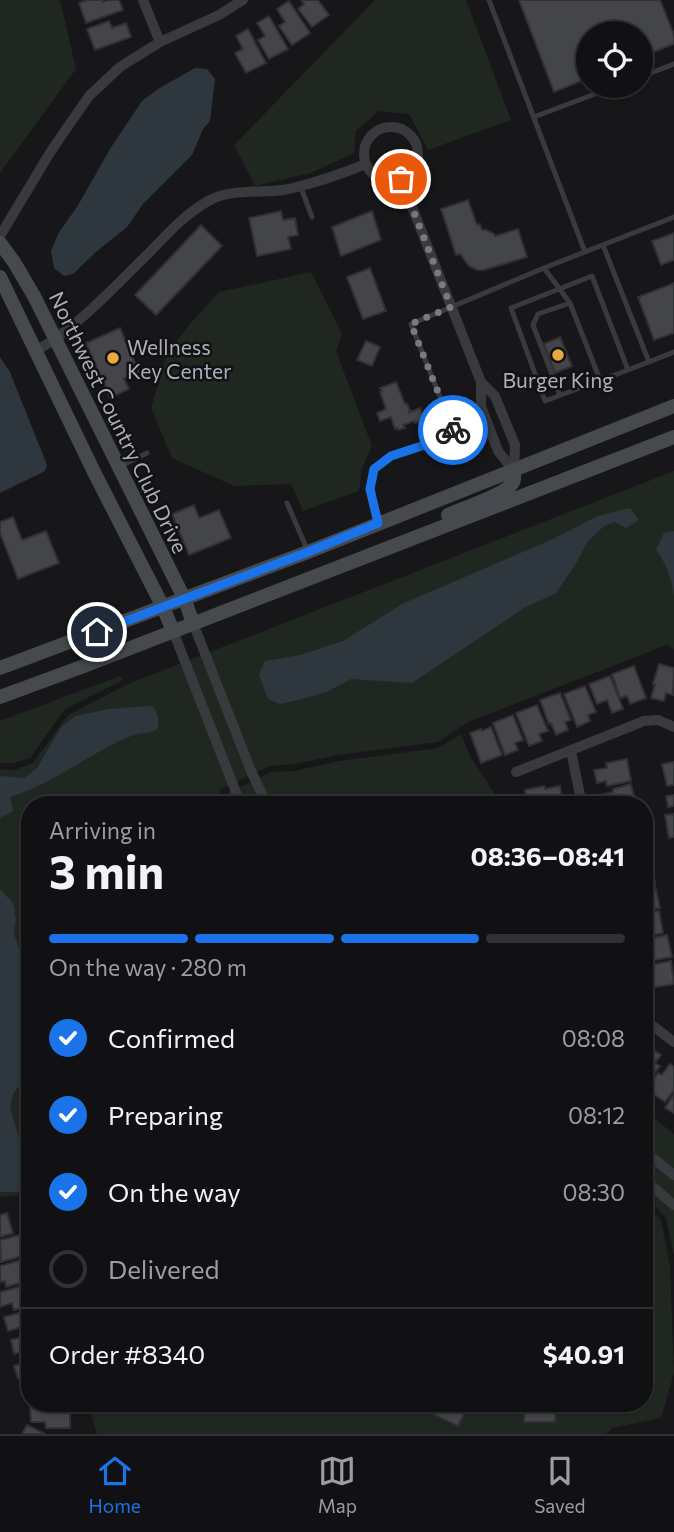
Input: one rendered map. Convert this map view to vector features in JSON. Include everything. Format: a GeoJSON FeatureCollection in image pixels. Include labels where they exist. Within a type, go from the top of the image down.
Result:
{"type":"FeatureCollection","features":[{"type":"Feature","properties":{"kind":"main road","name":"Northwest Country Club Drive"},"geometry":{"type":"LineString","coordinates":[[0,243],[34,296],[56,339],[184,598],[193,623]]}},
{"type":"Feature","properties":{"kind":"main road","name":"Northwest Country Club Drive"},"geometry":{"type":"LineString","coordinates":[[0,277],[173,631]]}},
{"type":"Feature","properties":{"kind":"main road"},"geometry":{"type":"LineString","coordinates":[[0,668],[308,552],[674,407]]}},
{"type":"Feature","properties":{"kind":"main road"},"geometry":{"type":"LineString","coordinates":[[0,697],[674,437]]}},
{"type":"Feature","properties":{"kind":"main road"},"geometry":{"type":"LineString","coordinates":[[422,535],[449,514],[503,492],[514,480],[513,471]]}},
{"type":"Feature","properties":{"kind":"street"},"geometry":{"type":"LineString","coordinates":[[143,0],[160,42]]}},
{"type":"Feature","properties":{"kind":"street"},"geometry":{"type":"LineString","coordinates":[[0,236],[51,151],[89,96],[120,67],[160,42],[219,15],[243,0]]}},
{"type":"Feature","properties":{"kind":"street"},"geometry":{"type":"LineString","coordinates":[[383,128],[401,129],[415,141],[418,149],[415,167],[401,179],[393,181],[377,177],[366,164],[365,146],[375,132],[383,128]]}},
{"type":"Feature","properties":{"kind":"street"},"geometry":{"type":"LineString","coordinates":[[36,351],[56,339],[108,294],[175,226],[213,198],[235,193],[288,189],[366,164]]}},
{"type":"Feature","properties":{"kind":"street"},"geometry":{"type":"LineString","coordinates":[[401,179],[481,382],[481,406],[498,451],[513,471]]}},
{"type":"Feature","properties":{"kind":"street"},"geometry":{"type":"LineString","coordinates":[[481,382],[495,396],[515,445],[513,471]]}},
{"type":"Feature","properties":{"kind":"street"},"geometry":{"type":"LineString","coordinates":[[193,623],[263,796]]}},
{"type":"Feature","properties":{"kind":"street"},"geometry":{"type":"LineString","coordinates":[[173,631],[237,796]]}},
{"type":"Feature","properties":{"kind":"street"},"geometry":{"type":"LineString","coordinates":[[516,772],[644,721],[658,720],[674,727]]}},
{"type":"Feature","properties":{"kind":"street"},"geometry":{"type":"LineString","coordinates":[[571,751],[580,796]]}},
{"type":"Feature","properties":{"kind":"street"},"geometry":{"type":"LineString","coordinates":[[653,1026],[674,1042]]}},
{"type":"Feature","properties":{"kind":"street"},"geometry":{"type":"LineString","coordinates":[[653,1159],[674,1175]]}},
{"type":"Feature","properties":{"kind":"street"},"geometry":{"type":"LineString","coordinates":[[653,1187],[674,1205]]}},
{"type":"Feature","properties":{"kind":"lane"},"geometry":{"type":"LineString","coordinates":[[489,0],[585,252]]}},
{"type":"Feature","properties":{"kind":"lane"},"geometry":{"type":"LineString","coordinates":[[653,72],[674,64]]}},
{"type":"Feature","properties":{"kind":"lane"},"geometry":{"type":"LineString","coordinates":[[534,117],[584,98]]}},
{"type":"Feature","properties":{"kind":"lane"},"geometry":{"type":"LineString","coordinates":[[300,185],[312,217]]}},
{"type":"Feature","properties":{"kind":"lane"},"geometry":{"type":"LineString","coordinates":[[378,523],[370,489],[374,469],[391,456],[455,435],[411,324],[544,268],[674,218]]}},
{"type":"Feature","properties":{"kind":"lane"},"geometry":{"type":"LineString","coordinates":[[603,245],[649,362]]}},
{"type":"Feature","properties":{"kind":"lane"},"geometry":{"type":"LineString","coordinates":[[544,268],[570,303],[600,380]]}},
{"type":"Feature","properties":{"kind":"lane"},"geometry":{"type":"LineString","coordinates":[[628,370],[592,276],[511,308],[545,401],[628,370],[674,352]]}},
{"type":"Feature","properties":{"kind":"lane"},"geometry":{"type":"LineString","coordinates":[[560,395],[533,325],[538,314],[570,303]]}},
{"type":"Feature","properties":{"kind":"lane"},"geometry":{"type":"LineString","coordinates":[[119,468],[147,453]]}},
{"type":"Feature","properties":{"kind":"lane"},"geometry":{"type":"LineString","coordinates":[[287,503],[308,552]]}},
{"type":"Feature","properties":{"kind":"shaded area"},"geometry":{"type":"Polygon","coordinates":[[[0,0],[60,0],[76,69],[0,173],[0,0]]]}},
{"type":"Feature","properties":{"kind":"shaded area"},"geometry":{"type":"Polygon","coordinates":[[[375,0],[466,0],[511,120],[428,150],[409,114],[379,111],[356,131],[354,153],[311,173],[255,186],[234,145],[375,0]]]}},
{"type":"Feature","properties":{"kind":"shaded area"},"geometry":{"type":"Polygon","coordinates":[[[195,68],[207,69],[215,79],[210,121],[203,129],[192,155],[143,204],[127,227],[73,274],[64,276],[54,268],[51,251],[59,232],[77,207],[110,149],[142,101],[195,68]]]}},
{"type":"Feature","properties":{"kind":"shaded area"},"geometry":{"type":"Polygon","coordinates":[[[311,272],[342,334],[336,351],[372,446],[362,468],[359,491],[303,511],[291,484],[234,486],[172,458],[151,408],[168,352],[219,292],[311,272]]]}},
{"type":"Feature","properties":{"kind":"shaded area"},"geometry":{"type":"Polygon","coordinates":[[[0,357],[10,372],[47,465],[45,471],[0,493],[0,357]]]}},
{"type":"Feature","properties":{"kind":"shaded area"},"geometry":{"type":"Polygon","coordinates":[[[674,471],[674,649],[667,645],[468,722],[438,742],[270,766],[219,790],[221,796],[21,796],[21,1195],[0,1197],[0,769],[15,770],[33,763],[68,715],[128,684],[674,471]]]}},
{"type":"Feature","properties":{"kind":"shaded area"},"geometry":{"type":"Polygon","coordinates":[[[630,508],[639,520],[626,528],[615,522],[604,526],[588,541],[556,593],[524,608],[412,683],[351,679],[327,692],[298,700],[280,704],[268,699],[259,675],[265,661],[300,655],[343,641],[402,604],[553,539],[598,516],[630,508]]]}},
{"type":"Feature","properties":{"kind":"shaded area"},"geometry":{"type":"Polygon","coordinates":[[[674,531],[674,597],[668,572],[656,549],[664,533],[674,531]]]}},
{"type":"Feature","properties":{"kind":"shaded area"},"geometry":{"type":"Polygon","coordinates":[[[120,676],[123,680],[65,709],[30,758],[14,763],[0,763],[0,721],[120,676]]]}},
{"type":"Feature","properties":{"kind":"shaded area"},"geometry":{"type":"Polygon","coordinates":[[[154,707],[158,717],[158,729],[122,740],[52,779],[10,797],[13,811],[0,818],[0,776],[24,778],[37,768],[61,727],[75,716],[109,709],[154,707]]]}},
{"type":"Feature","properties":{"kind":"shaded area"},"geometry":{"type":"Polygon","coordinates":[[[461,734],[470,756],[496,796],[226,794],[271,772],[295,771],[339,761],[438,748],[461,734]]]}},
{"type":"Feature","properties":{"kind":"shaded area"},"geometry":{"type":"Polygon","coordinates":[[[0,889],[13,903],[16,919],[14,933],[21,956],[21,1083],[13,1094],[10,1108],[21,1144],[21,1191],[0,1192],[0,889]]]}},
{"type":"Feature","properties":{"kind":"shaded area"},"geometry":{"type":"Polygon","coordinates":[[[653,1117],[674,1134],[674,1256],[666,1218],[653,1204],[653,1117]]]}},
{"type":"Feature","properties":{"kind":"shaded area"},"geometry":{"type":"Polygon","coordinates":[[[653,1212],[661,1220],[670,1266],[674,1373],[661,1418],[612,1428],[606,1434],[97,1434],[90,1412],[653,1412],[653,1212]]]}},
{"type":"Feature","properties":{"kind":"building"},"geometry":{"type":"Polygon","coordinates":[[[87,0],[119,0],[123,10],[86,23],[79,3],[87,0]]]}},
{"type":"Feature","properties":{"kind":"building"},"geometry":{"type":"Polygon","coordinates":[[[301,0],[318,0],[329,15],[312,27],[298,9],[304,4],[301,0]]]}},
{"type":"Feature","properties":{"kind":"building"},"geometry":{"type":"Polygon","coordinates":[[[519,0],[660,0],[674,35],[674,44],[653,52],[653,21],[576,21],[576,83],[554,92],[519,0]]]}},
{"type":"Feature","properties":{"kind":"building"},"geometry":{"type":"Polygon","coordinates":[[[289,1],[310,33],[292,45],[279,26],[285,22],[277,9],[289,1]]]}},
{"type":"Feature","properties":{"kind":"building"},"geometry":{"type":"Polygon","coordinates":[[[269,16],[288,49],[269,59],[258,40],[265,36],[257,23],[269,16]]]}},
{"type":"Feature","properties":{"kind":"building"},"geometry":{"type":"Polygon","coordinates":[[[109,21],[112,28],[126,23],[131,37],[95,50],[87,29],[109,21]]]}},
{"type":"Feature","properties":{"kind":"building"},"geometry":{"type":"Polygon","coordinates":[[[248,29],[266,63],[246,73],[235,53],[243,49],[236,36],[248,29]]]}},
{"type":"Feature","properties":{"kind":"building"},"geometry":{"type":"Polygon","coordinates":[[[468,200],[477,225],[480,224],[482,230],[495,236],[518,229],[527,257],[477,270],[469,266],[460,254],[456,255],[441,209],[468,200]]]}},
{"type":"Feature","properties":{"kind":"building"},"geometry":{"type":"Polygon","coordinates":[[[281,211],[283,220],[295,218],[298,235],[288,237],[291,249],[257,256],[249,218],[281,211]]]}},
{"type":"Feature","properties":{"kind":"building"},"geometry":{"type":"Polygon","coordinates":[[[372,211],[381,240],[341,256],[332,227],[372,211]]]}},
{"type":"Feature","properties":{"kind":"building"},"geometry":{"type":"Polygon","coordinates":[[[201,225],[222,246],[156,315],[135,295],[201,225]]]}},
{"type":"Feature","properties":{"kind":"building"},"geometry":{"type":"Polygon","coordinates":[[[674,233],[674,260],[661,265],[652,241],[674,233]]]}},
{"type":"Feature","properties":{"kind":"building"},"geometry":{"type":"Polygon","coordinates":[[[370,268],[386,311],[363,319],[347,277],[370,268]]]}},
{"type":"Feature","properties":{"kind":"building"},"geometry":{"type":"Polygon","coordinates":[[[674,283],[674,333],[654,340],[638,297],[674,283]]]}},
{"type":"Feature","properties":{"kind":"building","name":"Wellness Key Center"},"geometry":{"type":"Polygon","coordinates":[[[120,328],[139,372],[124,379],[129,389],[110,398],[86,343],[120,328]]]}},
{"type":"Feature","properties":{"kind":"building","name":"Burger King"},"geometry":{"type":"Polygon","coordinates":[[[560,337],[572,366],[555,373],[544,344],[560,337]]]}},
{"type":"Feature","properties":{"kind":"building"},"geometry":{"type":"Polygon","coordinates":[[[366,341],[380,347],[372,366],[357,360],[366,341]]]}},
{"type":"Feature","properties":{"kind":"building"},"geometry":{"type":"Polygon","coordinates":[[[396,382],[410,411],[408,413],[420,408],[425,420],[403,425],[405,428],[398,430],[395,429],[391,417],[380,421],[377,413],[386,409],[380,388],[396,382]]]}},
{"type":"Feature","properties":{"kind":"building"},"geometry":{"type":"Polygon","coordinates":[[[194,505],[199,518],[219,510],[231,538],[189,555],[172,514],[194,505]]]}},
{"type":"Feature","properties":{"kind":"building"},"geometry":{"type":"Polygon","coordinates":[[[13,517],[22,540],[46,531],[59,563],[18,579],[0,533],[0,522],[13,517]]]}},
{"type":"Feature","properties":{"kind":"building"},"geometry":{"type":"Polygon","coordinates":[[[659,664],[674,668],[673,695],[666,693],[664,701],[651,698],[659,664]]]}},
{"type":"Feature","properties":{"kind":"building"},"geometry":{"type":"Polygon","coordinates":[[[634,666],[646,698],[630,704],[627,696],[620,698],[612,674],[634,666]]]}},
{"type":"Feature","properties":{"kind":"building"},"geometry":{"type":"Polygon","coordinates":[[[610,676],[623,709],[612,713],[607,700],[597,704],[589,684],[610,676]]]}},
{"type":"Feature","properties":{"kind":"building"},"geometry":{"type":"Polygon","coordinates":[[[585,686],[596,712],[588,715],[590,721],[577,727],[564,694],[585,686]]]}},
{"type":"Feature","properties":{"kind":"building"},"geometry":{"type":"Polygon","coordinates":[[[560,693],[571,720],[565,722],[568,730],[556,735],[540,700],[560,693]]]}},
{"type":"Feature","properties":{"kind":"building"},"geometry":{"type":"Polygon","coordinates":[[[537,705],[548,731],[539,734],[542,741],[529,746],[516,713],[537,705]]]}},
{"type":"Feature","properties":{"kind":"building"},"geometry":{"type":"Polygon","coordinates":[[[513,715],[523,740],[515,743],[518,750],[505,755],[493,723],[513,715]]]}},
{"type":"Feature","properties":{"kind":"building"},"geometry":{"type":"Polygon","coordinates":[[[491,727],[502,755],[481,763],[470,733],[491,727]]]}},
{"type":"Feature","properties":{"kind":"building"},"geometry":{"type":"Polygon","coordinates":[[[627,759],[631,781],[607,786],[606,781],[597,783],[594,770],[607,768],[606,763],[627,759]]]}},
{"type":"Feature","properties":{"kind":"building"},"geometry":{"type":"Polygon","coordinates":[[[674,762],[674,785],[667,786],[662,764],[674,762]]]}},
{"type":"Feature","properties":{"kind":"building"},"geometry":{"type":"Polygon","coordinates":[[[631,784],[634,796],[599,796],[613,792],[613,789],[631,784]]]}},
{"type":"Feature","properties":{"kind":"building"},"geometry":{"type":"Polygon","coordinates":[[[560,786],[562,796],[526,796],[525,790],[560,786]]]}},
{"type":"Feature","properties":{"kind":"building"},"geometry":{"type":"Polygon","coordinates":[[[674,795],[674,806],[668,807],[666,796],[674,795]]]}},
{"type":"Feature","properties":{"kind":"building"},"geometry":{"type":"Polygon","coordinates":[[[674,814],[674,837],[669,838],[665,815],[674,814]]]}},
{"type":"Feature","properties":{"kind":"building"},"geometry":{"type":"Polygon","coordinates":[[[653,885],[660,908],[653,909],[653,885]]]}},
{"type":"Feature","properties":{"kind":"building"},"geometry":{"type":"Polygon","coordinates":[[[659,911],[663,933],[653,935],[653,912],[659,911]]]}},
{"type":"Feature","properties":{"kind":"building"},"geometry":{"type":"Polygon","coordinates":[[[667,935],[672,957],[653,960],[653,938],[667,935]]]}},
{"type":"Feature","properties":{"kind":"building"},"geometry":{"type":"Polygon","coordinates":[[[671,961],[674,984],[653,988],[653,964],[671,961]]]}},
{"type":"Feature","properties":{"kind":"building"},"geometry":{"type":"Polygon","coordinates":[[[653,1049],[661,1055],[655,1063],[660,1066],[653,1075],[653,1049]]]}},
{"type":"Feature","properties":{"kind":"building"},"geometry":{"type":"Polygon","coordinates":[[[670,1064],[674,1067],[674,1090],[665,1102],[653,1094],[653,1080],[658,1073],[662,1075],[670,1064]]]}},
{"type":"Feature","properties":{"kind":"building"},"geometry":{"type":"Polygon","coordinates":[[[674,1094],[674,1113],[665,1108],[674,1094]]]}},
{"type":"Feature","properties":{"kind":"building"},"geometry":{"type":"Polygon","coordinates":[[[7,1213],[13,1233],[0,1237],[0,1215],[7,1213]]]}},
{"type":"Feature","properties":{"kind":"building"},"geometry":{"type":"Polygon","coordinates":[[[20,1235],[21,1256],[1,1262],[0,1240],[20,1235]]]}},
{"type":"Feature","properties":{"kind":"building"},"geometry":{"type":"Polygon","coordinates":[[[21,1260],[21,1283],[6,1287],[5,1281],[0,1282],[0,1266],[21,1260]]]}},
{"type":"Feature","properties":{"kind":"building"},"geometry":{"type":"Polygon","coordinates":[[[21,1286],[21,1308],[14,1310],[12,1303],[0,1307],[0,1292],[21,1286]]]}},
{"type":"Feature","properties":{"kind":"building"},"geometry":{"type":"Polygon","coordinates":[[[21,1312],[21,1327],[8,1331],[4,1317],[21,1312]]]}},
{"type":"Feature","properties":{"kind":"building"},"geometry":{"type":"Polygon","coordinates":[[[21,1337],[21,1352],[14,1354],[11,1340],[21,1337]]]}},
{"type":"Feature","properties":{"kind":"building"},"geometry":{"type":"Polygon","coordinates":[[[21,1364],[21,1378],[18,1379],[14,1366],[21,1364]]]}},
{"type":"Feature","properties":{"kind":"building"},"geometry":{"type":"Polygon","coordinates":[[[30,1412],[70,1412],[70,1428],[46,1428],[45,1422],[31,1422],[30,1412]]]}},
{"type":"Feature","properties":{"kind":"building"},"geometry":{"type":"Polygon","coordinates":[[[428,1412],[465,1412],[458,1426],[428,1412]]]}},
{"type":"Feature","properties":{"kind":"building"},"geometry":{"type":"Polygon","coordinates":[[[525,1412],[556,1412],[555,1422],[524,1422],[525,1412]]]}},
{"type":"Feature","properties":{"kind":"building"},"geometry":{"type":"Polygon","coordinates":[[[27,1425],[45,1434],[22,1434],[27,1425]]]}},
{"type":"Feature","properties":{"kind":"way so far"},"geometry":{"type":"LineString","coordinates":[[401,179],[451,307],[411,324],[453,430]]}},
{"type":"Feature","properties":{"kind":"place","name":"Burger King"},"geometry":{"type":"Point","coordinates":[558,355]}},
{"type":"Feature","properties":{"kind":"place","name":"Wellness Key Center"},"geometry":{"type":"Point","coordinates":[113,358]}},
{"type":"Feature","properties":{"kind":"route"},"geometry":{"type":"LineString","coordinates":[[97,632],[378,523],[370,489],[374,469],[391,456],[455,435],[453,430]]}}]}
